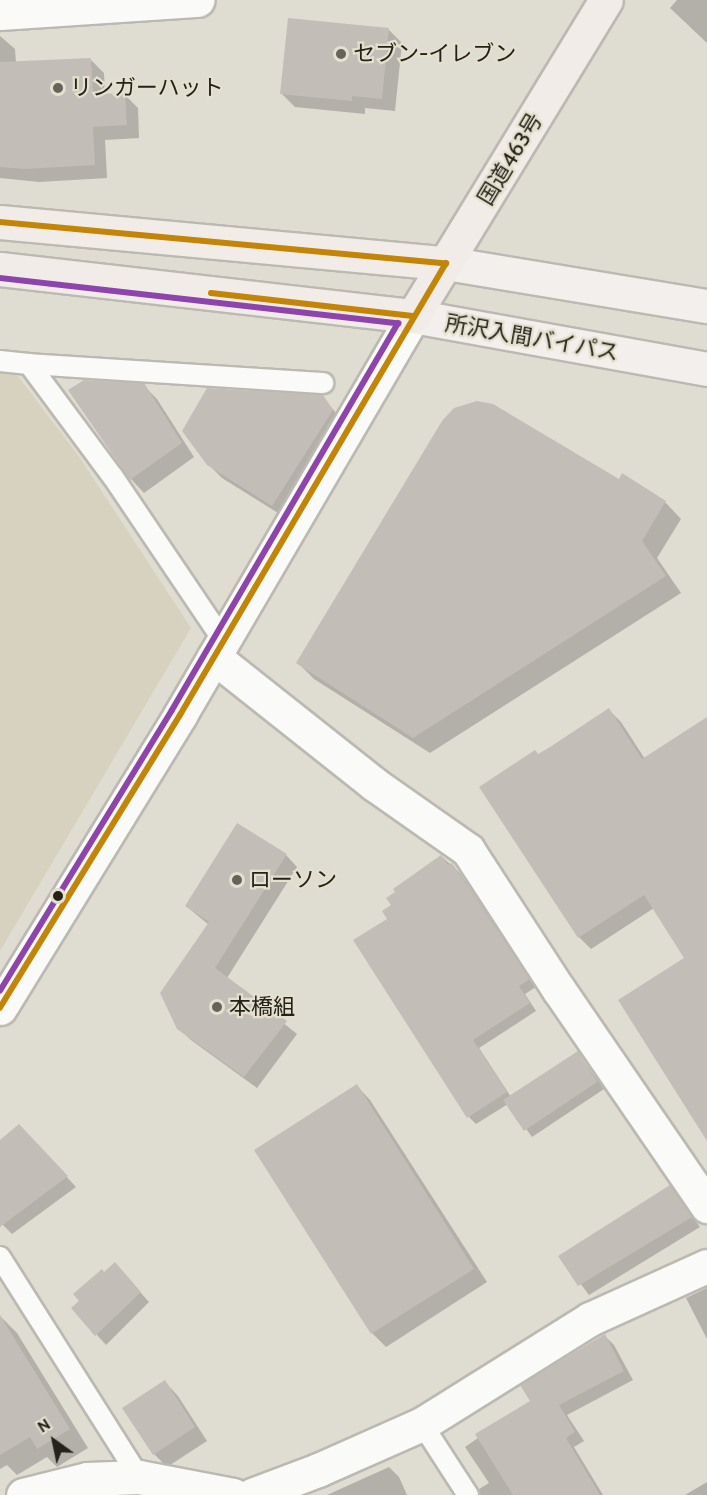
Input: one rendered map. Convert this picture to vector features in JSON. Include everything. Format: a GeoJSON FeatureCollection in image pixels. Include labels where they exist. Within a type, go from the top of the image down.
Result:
{"type":"FeatureCollection","features":[{"type":"Feature","properties":{"kind":"highway","name":"国道463号"},"geometry":{"type":"LineString","coordinates":[[413,316],[606,0]]}},
{"type":"Feature","properties":{"kind":"highway"},"geometry":{"type":"LineString","coordinates":[[0,222],[446,264]]}},
{"type":"Feature","properties":{"kind":"highway","name":"所沢入間バイパス"},"geometry":{"type":"LineString","coordinates":[[0,268],[413,316]]}},
{"type":"Feature","properties":{"kind":"main road"},"geometry":{"type":"LineString","coordinates":[[446,264],[707,306]]}},
{"type":"Feature","properties":{"kind":"main road","name":"所沢入間バイパス"},"geometry":{"type":"LineString","coordinates":[[413,316],[707,369]]}},
{"type":"Feature","properties":{"kind":"street"},"geometry":{"type":"LineString","coordinates":[[0,13],[198,0]]}},
{"type":"Feature","properties":{"kind":"street"},"geometry":{"type":"LineString","coordinates":[[0,1008],[218,648],[413,316]]}},
{"type":"Feature","properties":{"kind":"street"},"geometry":{"type":"LineString","coordinates":[[218,648],[374,784],[468,850],[559,990],[707,1206]]}},
{"type":"Feature","properties":{"kind":"street"},"geometry":{"type":"LineString","coordinates":[[252,1495],[318,1470],[422,1424],[590,1320],[707,1266]]}},
{"type":"Feature","properties":{"kind":"street"},"geometry":{"type":"LineString","coordinates":[[22,1495],[87,1479],[140,1477],[233,1495]]}},
{"type":"Feature","properties":{"kind":"lane"},"geometry":{"type":"LineString","coordinates":[[0,361],[323,383]]}},
{"type":"Feature","properties":{"kind":"lane"},"geometry":{"type":"LineString","coordinates":[[30,364],[113,477],[218,648]]}},
{"type":"Feature","properties":{"kind":"lane"},"geometry":{"type":"LineString","coordinates":[[0,1257],[140,1477]]}},
{"type":"Feature","properties":{"kind":"lane"},"geometry":{"type":"LineString","coordinates":[[422,1424],[468,1495]]}},
{"type":"Feature","properties":{"kind":"shaded area"},"geometry":{"type":"Polygon","coordinates":[[[14,371],[78,455],[191,628],[0,951],[0,372],[14,371]]]}},
{"type":"Feature","properties":{"kind":"building"},"geometry":{"type":"Polygon","coordinates":[[[288,18],[389,28],[382,99],[352,96],[352,101],[280,94],[288,18]]]}},
{"type":"Feature","properties":{"kind":"building"},"geometry":{"type":"Polygon","coordinates":[[[91,58],[93,94],[125,93],[127,125],[93,127],[95,165],[25,169],[0,167],[0,62],[91,58]]]}},
{"type":"Feature","properties":{"kind":"building"},"geometry":{"type":"Polygon","coordinates":[[[84,380],[144,383],[182,443],[130,480],[68,390],[84,380]]]}},
{"type":"Feature","properties":{"kind":"building"},"geometry":{"type":"Polygon","coordinates":[[[207,388],[323,395],[333,410],[272,506],[207,465],[182,431],[207,388]]]}},
{"type":"Feature","properties":{"kind":"building"},"geometry":{"type":"Polygon","coordinates":[[[477,401],[493,404],[619,479],[622,473],[666,501],[642,541],[666,576],[413,738],[296,663],[442,421],[454,408],[477,401]]]}},
{"type":"Feature","properties":{"kind":"building"},"geometry":{"type":"Polygon","coordinates":[[[609,708],[642,759],[707,717],[707,1141],[618,1000],[684,958],[644,895],[578,938],[479,787],[535,750],[538,754],[547,749],[609,708]]]}},
{"type":"Feature","properties":{"kind":"building"},"geometry":{"type":"Polygon","coordinates":[[[237,823],[287,854],[215,968],[287,1021],[244,1077],[177,1029],[160,993],[209,922],[185,906],[237,823]]]}},
{"type":"Feature","properties":{"kind":"building"},"geometry":{"type":"Polygon","coordinates":[[[441,855],[448,865],[452,863],[530,979],[519,986],[530,1003],[473,1040],[507,1092],[467,1118],[353,940],[387,919],[382,911],[391,905],[386,898],[395,892],[393,889],[441,855]]]}},
{"type":"Feature","properties":{"kind":"building"},"geometry":{"type":"Polygon","coordinates":[[[578,1051],[597,1082],[524,1131],[503,1100],[578,1051]]]}},
{"type":"Feature","properties":{"kind":"building"},"geometry":{"type":"Polygon","coordinates":[[[357,1084],[474,1269],[371,1334],[254,1150],[357,1084]]]}},
{"type":"Feature","properties":{"kind":"building"},"geometry":{"type":"Polygon","coordinates":[[[19,1124],[68,1176],[0,1227],[0,1140],[19,1124]]]}},
{"type":"Feature","properties":{"kind":"building"},"geometry":{"type":"Polygon","coordinates":[[[670,1185],[692,1217],[578,1286],[558,1256],[670,1185]]]}},
{"type":"Feature","properties":{"kind":"building"},"geometry":{"type":"Polygon","coordinates":[[[115,1262],[141,1292],[95,1336],[71,1308],[79,1301],[73,1294],[102,1269],[104,1272],[115,1262]]]}},
{"type":"Feature","properties":{"kind":"building"},"geometry":{"type":"Polygon","coordinates":[[[0,1315],[70,1429],[37,1449],[30,1437],[0,1455],[0,1315]]]}},
{"type":"Feature","properties":{"kind":"building"},"geometry":{"type":"Polygon","coordinates":[[[605,1334],[624,1371],[559,1405],[575,1432],[566,1438],[600,1495],[513,1495],[475,1434],[530,1401],[520,1385],[605,1334]]]}},
{"type":"Feature","properties":{"kind":"building"},"geometry":{"type":"Polygon","coordinates":[[[165,1380],[195,1427],[153,1455],[122,1408],[165,1380]]]}},
{"type":"Feature","properties":{"kind":"transit line"},"geometry":{"type":"LineString","coordinates":[[0,222],[446,263],[180,715],[0,1008]]}},
{"type":"Feature","properties":{"kind":"transit line"},"geometry":{"type":"LineString","coordinates":[[0,278],[398,323],[172,710],[0,991]]}},
{"type":"Feature","properties":{"kind":"transit line"},"geometry":{"type":"LineString","coordinates":[[211,293],[413,316]]}},
{"type":"Feature","properties":{"kind":"place","name":"セブン-イレブン"},"geometry":{"type":"Point","coordinates":[341,54]}},
{"type":"Feature","properties":{"kind":"place","name":"リンガーハット"},"geometry":{"type":"Point","coordinates":[58,88]}},
{"type":"Feature","properties":{"kind":"place","name":"ローソン"},"geometry":{"type":"Point","coordinates":[237,880]}},
{"type":"Feature","properties":{"kind":"place","name":"本橋組"},"geometry":{"type":"Point","coordinates":[217,1007]}}]}
